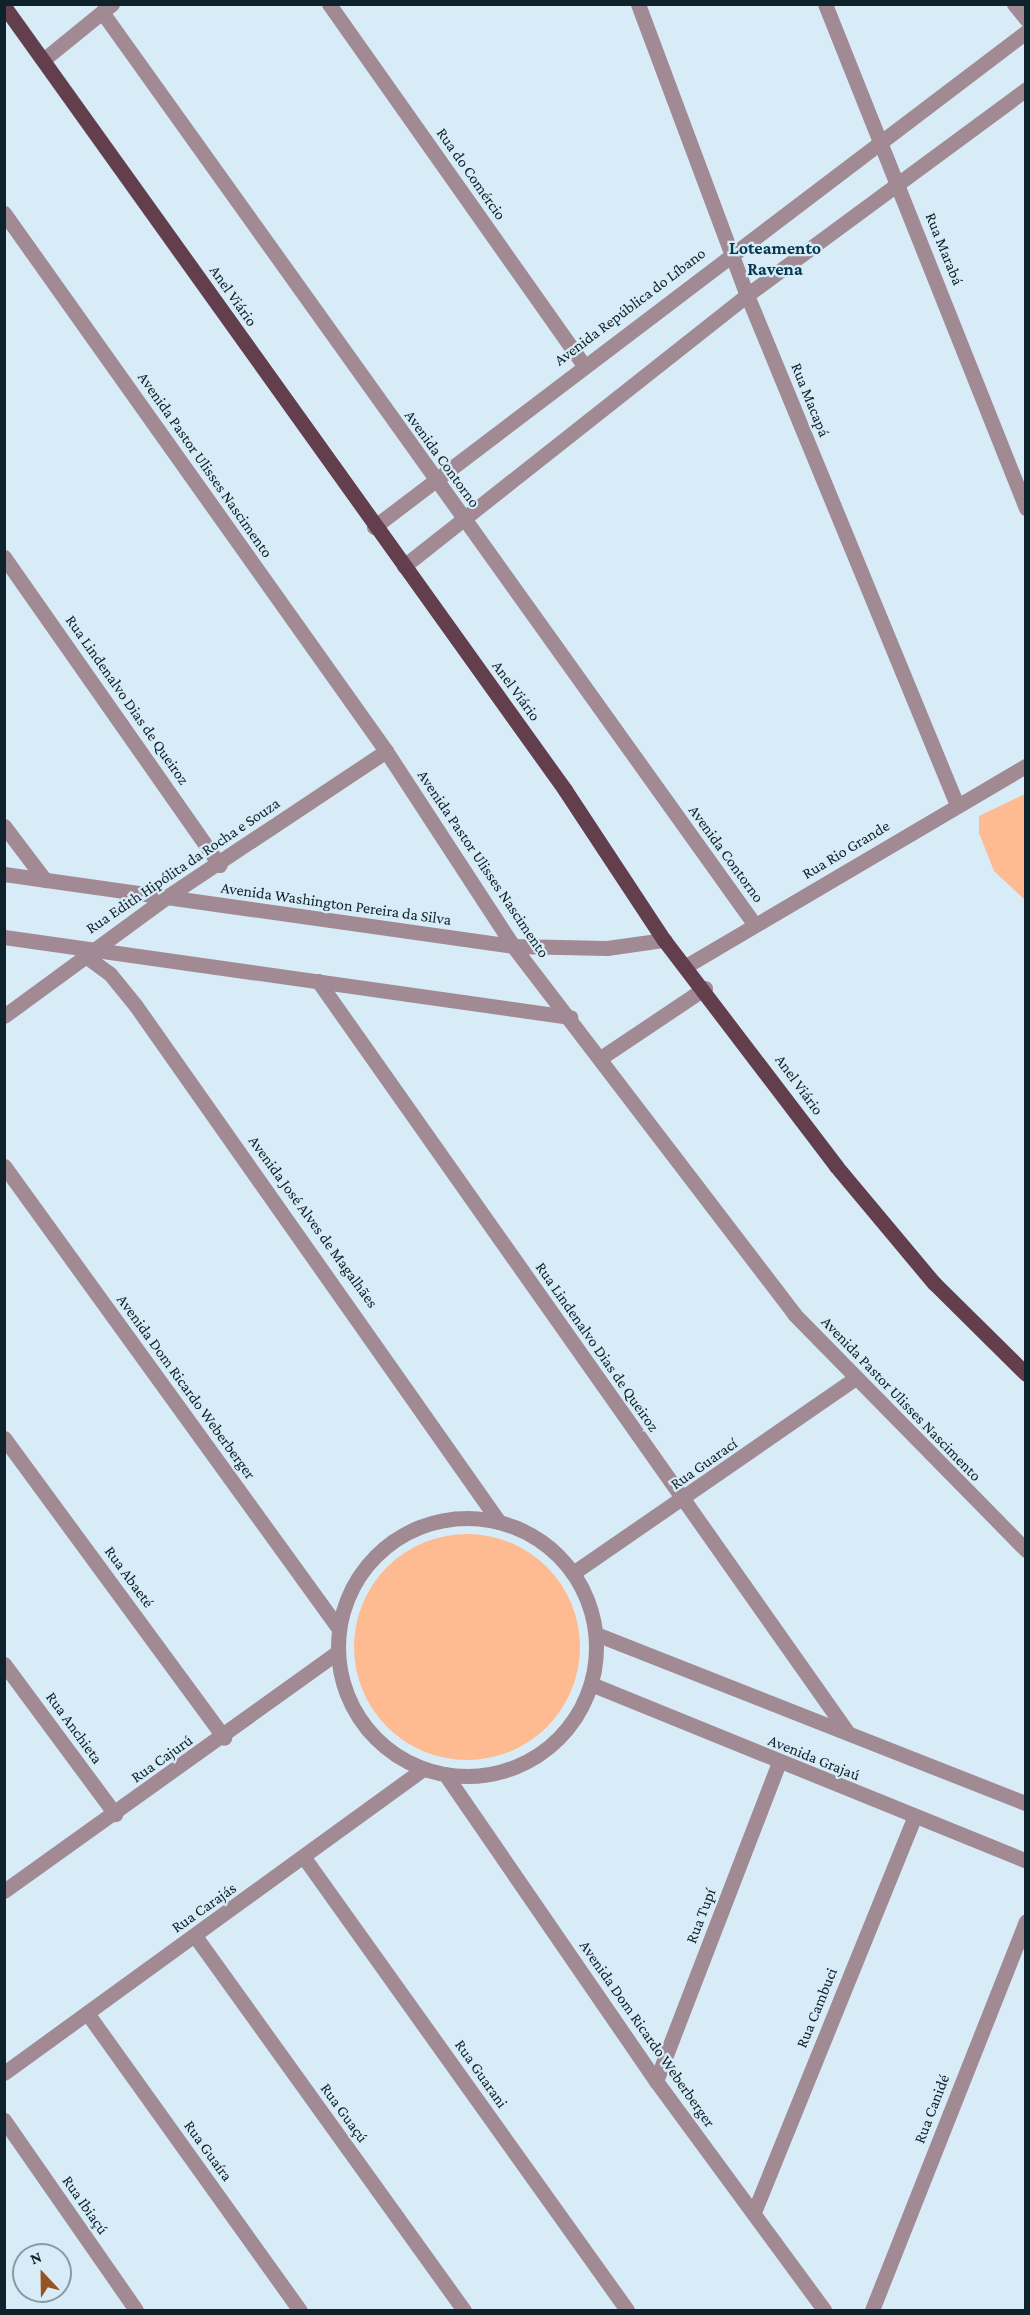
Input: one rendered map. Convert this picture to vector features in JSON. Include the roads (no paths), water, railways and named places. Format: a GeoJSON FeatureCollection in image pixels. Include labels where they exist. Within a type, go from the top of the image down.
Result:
{"type":"FeatureCollection","features":[{"type":"Feature","properties":{"kind":"main road","name":"Anel Viário"},"geometry":{"type":"LineString","coordinates":[[4,6],[565,790],[664,940],[705,988],[836,1166],[934,1283],[1026,1374]]}},
{"type":"Feature","properties":{"kind":"street","name":"Rua do Comércio"},"geometry":{"type":"LineString","coordinates":[[330,4],[584,365]]}},
{"type":"Feature","properties":{"kind":"street","name":"Rua Macapá"},"geometry":{"type":"LineString","coordinates":[[638,4],[747,295],[957,805]]}},
{"type":"Feature","properties":{"kind":"street","name":"Rua Marabá"},"geometry":{"type":"LineString","coordinates":[[825,4],[1026,508]]}},
{"type":"Feature","properties":{"kind":"street"},"geometry":{"type":"LineString","coordinates":[[1014,4],[1026,19]]}},
{"type":"Feature","properties":{"kind":"street"},"geometry":{"type":"LineString","coordinates":[[43,60],[107,8]]}},
{"type":"Feature","properties":{"kind":"street","name":"Avenida Contorno"},"geometry":{"type":"LineString","coordinates":[[107,8],[434,480],[755,925]]}},
{"type":"Feature","properties":{"kind":"street","name":"Avenida República do Líbano"},"geometry":{"type":"LineString","coordinates":[[374,526],[732,252],[1026,32]]}},
{"type":"Feature","properties":{"kind":"street"},"geometry":{"type":"LineString","coordinates":[[404,566],[747,295],[1026,88]]}},
{"type":"Feature","properties":{"kind":"street","name":"Avenida Pastor Ulisses Nascimento"},"geometry":{"type":"LineString","coordinates":[[4,213],[386,751],[513,946],[602,1057],[794,1314],[853,1380],[1026,1550]]}},
{"type":"Feature","properties":{"kind":"street","name":"Rua Lindenalvo Dias de Queiroz"},"geometry":{"type":"LineString","coordinates":[[4,557],[220,864]]}},
{"type":"Feature","properties":{"kind":"street","name":"Rua Edith Hipólita da Rocha e Souza"},"geometry":{"type":"LineString","coordinates":[[4,1016],[89,951],[168,896],[220,864],[386,751]]}},
{"type":"Feature","properties":{"kind":"street","name":"Rua Rio Grande"},"geometry":{"type":"LineString","coordinates":[[686,966],[1026,766]]}},
{"type":"Feature","properties":{"kind":"street"},"geometry":{"type":"LineString","coordinates":[[4,826],[45,880]]}},
{"type":"Feature","properties":{"kind":"street","name":"Avenida Washington Pereira da Silva"},"geometry":{"type":"LineString","coordinates":[[4,874],[513,946],[607,948],[664,940]]}},
{"type":"Feature","properties":{"kind":"street"},"geometry":{"type":"LineString","coordinates":[[4,937],[89,951],[570,1017]]}},
{"type":"Feature","properties":{"kind":"street","name":"Avenida José Alves de Magalhães"},"geometry":{"type":"LineString","coordinates":[[89,951],[136,1006],[499,1522]]}},
{"type":"Feature","properties":{"kind":"street","name":"Rua Lindenalvo Dias de Queiroz"},"geometry":{"type":"LineString","coordinates":[[318,981],[848,1733]]}},
{"type":"Feature","properties":{"kind":"street"},"geometry":{"type":"LineString","coordinates":[[602,1057],[705,988]]}},
{"type":"Feature","properties":{"kind":"street","name":"Avenida Dom Ricardo Weberberger"},"geometry":{"type":"LineString","coordinates":[[4,1166],[339,1629]]}},
{"type":"Feature","properties":{"kind":"street","name":"Rua Guarací"},"geometry":{"type":"LineString","coordinates":[[573,1573],[683,1501],[853,1380]]}},
{"type":"Feature","properties":{"kind":"street","name":"Rua Abaeté"},"geometry":{"type":"LineString","coordinates":[[4,1438],[224,1738]]}},
{"type":"Feature","properties":{"kind":"street"},"geometry":{"type":"LineString","coordinates":[[463,1518],[499,1522],[527,1532],[573,1573],[589,1602],[596,1634],[591,1684],[570,1725],[535,1757],[492,1774],[445,1774],[423,1769],[384,1747],[360,1720],[344,1688],[337,1653],[339,1629],[358,1579],[395,1540],[427,1524],[463,1518]]}},
{"type":"Feature","properties":{"kind":"street"},"geometry":{"type":"LineString","coordinates":[[596,1634],[1026,1803]]}},
{"type":"Feature","properties":{"kind":"street","name":"Rua Cajurú"},"geometry":{"type":"LineString","coordinates":[[5,1889],[224,1738],[337,1653]]}},
{"type":"Feature","properties":{"kind":"street","name":"Rua Anchieta"},"geometry":{"type":"LineString","coordinates":[[4,1664],[115,1814]]}},
{"type":"Feature","properties":{"kind":"street","name":"Avenida Grajaú"},"geometry":{"type":"LineString","coordinates":[[591,1684],[914,1818],[1026,1861]]}},
{"type":"Feature","properties":{"kind":"street","name":"Rua Tupí"},"geometry":{"type":"LineString","coordinates":[[656,2081],[779,1763]]}},
{"type":"Feature","properties":{"kind":"street","name":"Rua Carajás"},"geometry":{"type":"LineString","coordinates":[[4,2073],[305,1858],[423,1769]]}},
{"type":"Feature","properties":{"kind":"street","name":"Avenida Dom Ricardo Weberberger"},"geometry":{"type":"LineString","coordinates":[[445,1774],[656,2081],[824,2310]]}},
{"type":"Feature","properties":{"kind":"street","name":"Rua Cambuci"},"geometry":{"type":"LineString","coordinates":[[754,2212],[914,1818]]}},
{"type":"Feature","properties":{"kind":"street","name":"Rua Guarani"},"geometry":{"type":"LineString","coordinates":[[305,1858],[627,2310]]}},
{"type":"Feature","properties":{"kind":"street","name":"Rua Canidé"},"geometry":{"type":"LineString","coordinates":[[872,2310],[1026,1921]]}},
{"type":"Feature","properties":{"kind":"street","name":"Rua Guaçú"},"geometry":{"type":"LineString","coordinates":[[195,1936],[464,2310]]}},
{"type":"Feature","properties":{"kind":"street","name":"Rua Guaíra"},"geometry":{"type":"LineString","coordinates":[[87,2013],[300,2310]]}},
{"type":"Feature","properties":{"kind":"street","name":"Rua Ibiaçú"},"geometry":{"type":"LineString","coordinates":[[4,2120],[136,2310]]}},
{"type":"Feature","properties":{"kind":"district","name":"Loteamento Ravena"},"geometry":{"type":"Point","coordinates":[775,259]}}]}
